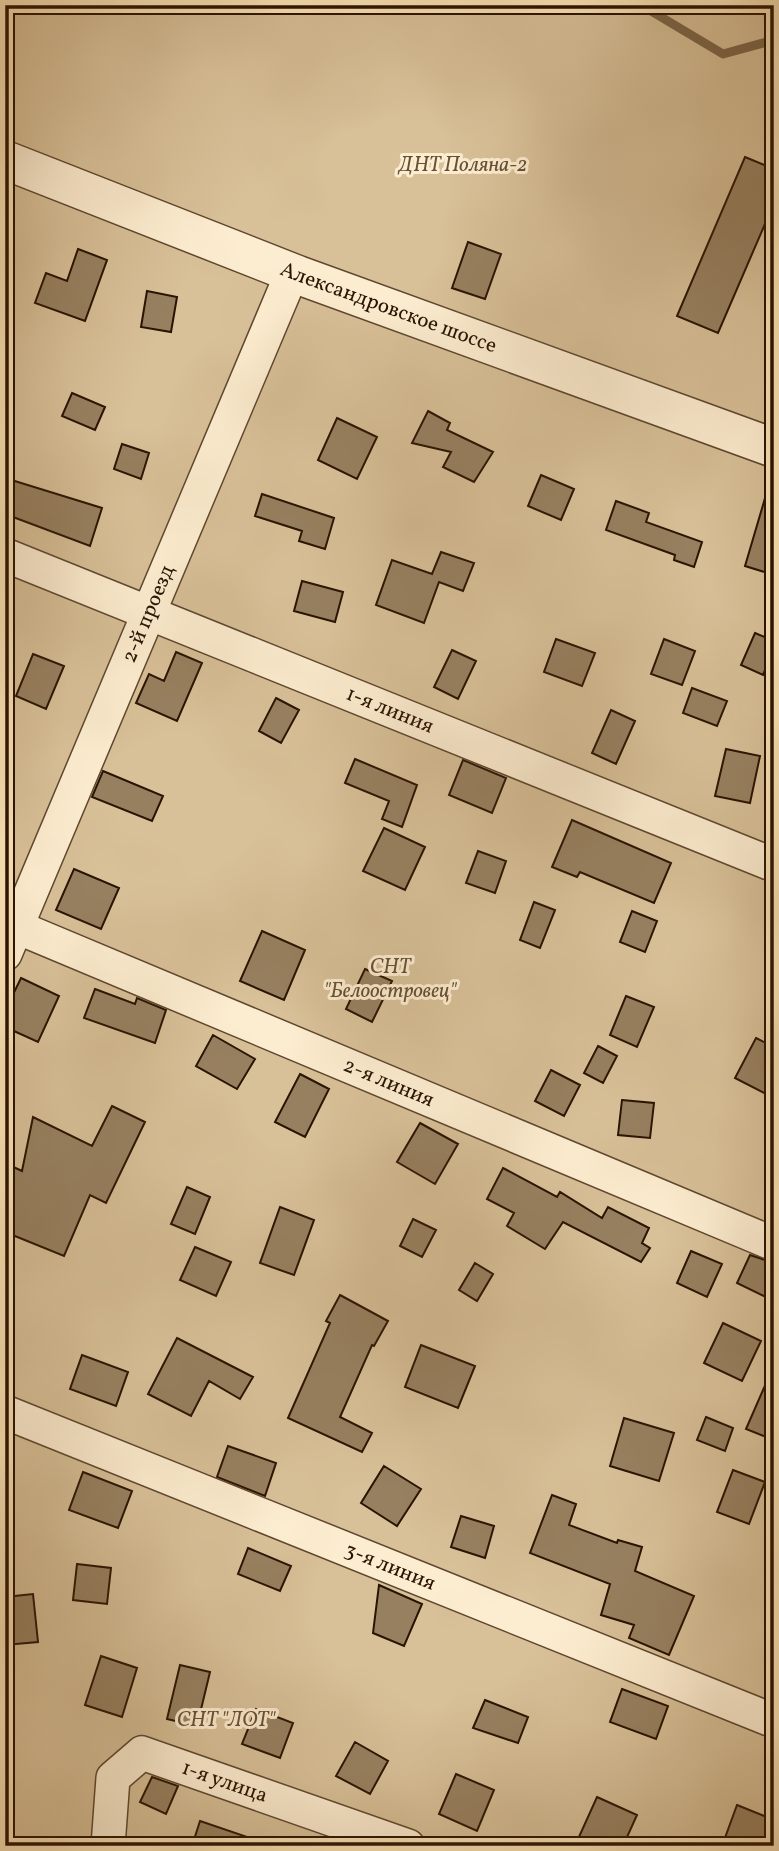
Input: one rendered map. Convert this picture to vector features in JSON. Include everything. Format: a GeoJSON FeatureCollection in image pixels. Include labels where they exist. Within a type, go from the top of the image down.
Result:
{"type":"FeatureCollection","features":[{"type":"Feature","properties":{"kind":"street","name":"Александровское шоссе"},"geometry":{"type":"LineString","coordinates":[[5,160],[292,273],[774,448]]}},
{"type":"Feature","properties":{"kind":"street","name":"2-й проезд"},"geometry":{"type":"LineString","coordinates":[[9,934],[292,273]]}},
{"type":"Feature","properties":{"kind":"street","name":"1-я линия"},"geometry":{"type":"LineString","coordinates":[[5,555],[774,865]]}},
{"type":"Feature","properties":{"kind":"street","name":"2-я линия"},"geometry":{"type":"LineString","coordinates":[[9,934],[774,1244]]}},
{"type":"Feature","properties":{"kind":"street","name":"3-я линия"},"geometry":{"type":"LineString","coordinates":[[5,1412],[774,1721]]}},
{"type":"Feature","properties":{"kind":"street","name":"1-я улица"},"geometry":{"type":"LineString","coordinates":[[108,1846],[113,1778],[142,1753],[408,1846]]}},
{"type":"Feature","properties":{"kind":"green space","name":"СНТ \"Белоостровец\""},"geometry":{"type":"Polygon","coordinates":[[[5,5],[774,5],[774,1846],[5,1846],[5,5]]]}},
{"type":"Feature","properties":{"kind":"building"},"geometry":{"type":"Polygon","coordinates":[[[745,157],[774,169],[774,203],[718,333],[677,316],[745,157]]]}},
{"type":"Feature","properties":{"kind":"building"},"geometry":{"type":"Polygon","coordinates":[[[468,242],[501,254],[485,299],[452,288],[468,242]]]}},
{"type":"Feature","properties":{"kind":"building"},"geometry":{"type":"Polygon","coordinates":[[[78,249],[107,260],[85,321],[35,303],[46,273],[67,281],[78,249]]]}},
{"type":"Feature","properties":{"kind":"building"},"geometry":{"type":"Polygon","coordinates":[[[147,291],[177,297],[171,332],[141,327],[147,291]]]}},
{"type":"Feature","properties":{"kind":"building"},"geometry":{"type":"Polygon","coordinates":[[[72,393],[105,407],[95,430],[62,416],[72,393]]]}},
{"type":"Feature","properties":{"kind":"building"},"geometry":{"type":"Polygon","coordinates":[[[428,411],[450,423],[447,430],[493,452],[474,482],[443,467],[451,452],[412,443],[428,411]]]}},
{"type":"Feature","properties":{"kind":"building"},"geometry":{"type":"Polygon","coordinates":[[[337,418],[377,437],[357,479],[318,460],[337,418]]]}},
{"type":"Feature","properties":{"kind":"building"},"geometry":{"type":"Polygon","coordinates":[[[122,444],[149,453],[141,479],[114,469],[122,444]]]}},
{"type":"Feature","properties":{"kind":"building"},"geometry":{"type":"Polygon","coordinates":[[[541,475],[574,489],[561,520],[528,506],[541,475]]]}},
{"type":"Feature","properties":{"kind":"building"},"geometry":{"type":"Polygon","coordinates":[[[5,478],[102,508],[90,546],[5,514],[5,478]]]}},
{"type":"Feature","properties":{"kind":"building"},"geometry":{"type":"Polygon","coordinates":[[[768,488],[774,489],[774,575],[745,566],[768,488]]]}},
{"type":"Feature","properties":{"kind":"building"},"geometry":{"type":"Polygon","coordinates":[[[262,494],[334,518],[325,549],[299,541],[302,531],[255,516],[262,494]]]}},
{"type":"Feature","properties":{"kind":"building"},"geometry":{"type":"Polygon","coordinates":[[[616,501],[649,513],[646,522],[702,542],[694,567],[674,560],[675,555],[606,530],[616,501]]]}},
{"type":"Feature","properties":{"kind":"building"},"geometry":{"type":"Polygon","coordinates":[[[441,552],[474,563],[463,591],[439,582],[424,623],[376,605],[392,560],[432,574],[441,552]]]}},
{"type":"Feature","properties":{"kind":"building"},"geometry":{"type":"Polygon","coordinates":[[[302,581],[343,592],[335,622],[294,611],[302,581]]]}},
{"type":"Feature","properties":{"kind":"building"},"geometry":{"type":"Polygon","coordinates":[[[755,633],[774,641],[774,649],[763,675],[741,665],[755,633]]]}},
{"type":"Feature","properties":{"kind":"building"},"geometry":{"type":"Polygon","coordinates":[[[556,639],[595,653],[582,686],[544,672],[556,639]]]}},
{"type":"Feature","properties":{"kind":"building"},"geometry":{"type":"Polygon","coordinates":[[[664,639],[695,651],[682,685],[651,674],[664,639]]]}},
{"type":"Feature","properties":{"kind":"building"},"geometry":{"type":"Polygon","coordinates":[[[452,650],[476,661],[458,699],[434,687],[452,650]]]}},
{"type":"Feature","properties":{"kind":"building"},"geometry":{"type":"Polygon","coordinates":[[[176,652],[202,663],[177,721],[136,703],[149,674],[164,681],[176,652]]]}},
{"type":"Feature","properties":{"kind":"building"},"geometry":{"type":"Polygon","coordinates":[[[33,654],[64,666],[46,709],[16,696],[33,654]]]}},
{"type":"Feature","properties":{"kind":"building"},"geometry":{"type":"Polygon","coordinates":[[[692,688],[727,701],[717,726],[683,713],[692,688]]]}},
{"type":"Feature","properties":{"kind":"building"},"geometry":{"type":"Polygon","coordinates":[[[276,698],[299,710],[281,743],[259,731],[276,698]]]}},
{"type":"Feature","properties":{"kind":"building"},"geometry":{"type":"Polygon","coordinates":[[[611,710],[635,721],[616,764],[592,753],[611,710]]]}},
{"type":"Feature","properties":{"kind":"building"},"geometry":{"type":"Polygon","coordinates":[[[726,749],[760,756],[750,803],[715,796],[726,749]]]}},
{"type":"Feature","properties":{"kind":"building"},"geometry":{"type":"Polygon","coordinates":[[[355,759],[417,785],[402,827],[382,819],[389,801],[345,783],[355,759]]]}},
{"type":"Feature","properties":{"kind":"building"},"geometry":{"type":"Polygon","coordinates":[[[463,760],[506,778],[492,813],[449,795],[463,760]]]}},
{"type":"Feature","properties":{"kind":"building"},"geometry":{"type":"Polygon","coordinates":[[[103,771],[163,796],[152,821],[92,797],[103,771]]]}},
{"type":"Feature","properties":{"kind":"building"},"geometry":{"type":"Polygon","coordinates":[[[572,820],[671,863],[654,903],[580,872],[577,877],[552,867],[572,820]]]}},
{"type":"Feature","properties":{"kind":"building"},"geometry":{"type":"Polygon","coordinates":[[[384,828],[425,847],[405,890],[363,871],[384,828]]]}},
{"type":"Feature","properties":{"kind":"building"},"geometry":{"type":"Polygon","coordinates":[[[478,851],[506,861],[495,893],[466,883],[478,851]]]}},
{"type":"Feature","properties":{"kind":"building"},"geometry":{"type":"Polygon","coordinates":[[[74,869],[119,888],[101,929],[56,910],[74,869]]]}},
{"type":"Feature","properties":{"kind":"building"},"geometry":{"type":"Polygon","coordinates":[[[534,902],[555,910],[540,948],[520,940],[534,902]]]}},
{"type":"Feature","properties":{"kind":"building"},"geometry":{"type":"Polygon","coordinates":[[[632,911],[657,921],[645,952],[620,942],[632,911]]]}},
{"type":"Feature","properties":{"kind":"building"},"geometry":{"type":"Polygon","coordinates":[[[262,931],[305,950],[284,1000],[240,981],[262,931]]]}},
{"type":"Feature","properties":{"kind":"building"},"geometry":{"type":"Polygon","coordinates":[[[365,969],[392,981],[372,1022],[346,1009],[365,969]]]}},
{"type":"Feature","properties":{"kind":"building"},"geometry":{"type":"Polygon","coordinates":[[[21,978],[59,996],[38,1042],[5,1027],[5,1011],[21,978]]]}},
{"type":"Feature","properties":{"kind":"building"},"geometry":{"type":"Polygon","coordinates":[[[95,989],[135,1004],[137,998],[166,1010],[155,1043],[84,1018],[95,989]]]}},
{"type":"Feature","properties":{"kind":"building"},"geometry":{"type":"Polygon","coordinates":[[[626,996],[654,1007],[637,1047],[610,1035],[626,996]]]}},
{"type":"Feature","properties":{"kind":"building"},"geometry":{"type":"Polygon","coordinates":[[[213,1035],[255,1059],[237,1089],[196,1066],[213,1035]]]}},
{"type":"Feature","properties":{"kind":"building"},"geometry":{"type":"Polygon","coordinates":[[[756,1038],[774,1047],[774,1098],[735,1078],[756,1038]]]}},
{"type":"Feature","properties":{"kind":"building"},"geometry":{"type":"Polygon","coordinates":[[[598,1046],[617,1056],[603,1083],[584,1073],[598,1046]]]}},
{"type":"Feature","properties":{"kind":"building"},"geometry":{"type":"Polygon","coordinates":[[[551,1070],[580,1085],[564,1116],[535,1101],[551,1070]]]}},
{"type":"Feature","properties":{"kind":"building"},"geometry":{"type":"Polygon","coordinates":[[[300,1074],[329,1089],[305,1137],[275,1122],[300,1074]]]}},
{"type":"Feature","properties":{"kind":"building"},"geometry":{"type":"Polygon","coordinates":[[[622,1100],[654,1103],[650,1138],[618,1135],[622,1100]]]}},
{"type":"Feature","properties":{"kind":"building"},"geometry":{"type":"Polygon","coordinates":[[[112,1106],[145,1122],[106,1203],[90,1195],[64,1256],[5,1232],[5,1163],[22,1171],[33,1117],[92,1146],[112,1106]]]}},
{"type":"Feature","properties":{"kind":"building"},"geometry":{"type":"Polygon","coordinates":[[[420,1123],[458,1144],[435,1184],[397,1162],[420,1123]]]}},
{"type":"Feature","properties":{"kind":"building"},"geometry":{"type":"Polygon","coordinates":[[[503,1168],[557,1197],[560,1192],[602,1218],[608,1207],[649,1228],[642,1243],[650,1248],[641,1262],[563,1222],[545,1249],[507,1226],[514,1213],[487,1199],[503,1168]]]}},
{"type":"Feature","properties":{"kind":"building"},"geometry":{"type":"Polygon","coordinates":[[[187,1187],[210,1197],[195,1234],[171,1224],[187,1187]]]}},
{"type":"Feature","properties":{"kind":"building"},"geometry":{"type":"Polygon","coordinates":[[[280,1207],[314,1220],[294,1275],[260,1263],[280,1207]]]}},
{"type":"Feature","properties":{"kind":"building"},"geometry":{"type":"Polygon","coordinates":[[[413,1219],[436,1230],[422,1257],[400,1246],[413,1219]]]}},
{"type":"Feature","properties":{"kind":"building"},"geometry":{"type":"Polygon","coordinates":[[[195,1247],[231,1262],[216,1296],[180,1280],[195,1247]]]}},
{"type":"Feature","properties":{"kind":"building"},"geometry":{"type":"Polygon","coordinates":[[[691,1251],[722,1264],[707,1297],[677,1283],[691,1251]]]}},
{"type":"Feature","properties":{"kind":"building"},"geometry":{"type":"Polygon","coordinates":[[[750,1255],[774,1263],[774,1301],[737,1283],[750,1255]]]}},
{"type":"Feature","properties":{"kind":"building"},"geometry":{"type":"Polygon","coordinates":[[[475,1263],[493,1274],[477,1301],[459,1290],[475,1263]]]}},
{"type":"Feature","properties":{"kind":"building"},"geometry":{"type":"Polygon","coordinates":[[[340,1295],[388,1321],[374,1346],[372,1345],[340,1417],[372,1433],[362,1452],[288,1418],[330,1323],[326,1321],[340,1295]]]}},
{"type":"Feature","properties":{"kind":"building"},"geometry":{"type":"Polygon","coordinates":[[[723,1323],[761,1341],[742,1381],[704,1363],[723,1323]]]}},
{"type":"Feature","properties":{"kind":"building"},"geometry":{"type":"Polygon","coordinates":[[[177,1338],[253,1377],[240,1399],[209,1381],[191,1416],[148,1394],[177,1338]]]}},
{"type":"Feature","properties":{"kind":"building"},"geometry":{"type":"Polygon","coordinates":[[[421,1345],[475,1366],[458,1408],[405,1387],[421,1345]]]}},
{"type":"Feature","properties":{"kind":"building"},"geometry":{"type":"Polygon","coordinates":[[[82,1355],[128,1372],[116,1406],[70,1389],[82,1355]]]}},
{"type":"Feature","properties":{"kind":"building"},"geometry":{"type":"Polygon","coordinates":[[[774,1365],[774,1440],[746,1429],[774,1365]]]}},
{"type":"Feature","properties":{"kind":"building"},"geometry":{"type":"Polygon","coordinates":[[[706,1417],[733,1428],[725,1451],[697,1440],[706,1417]]]}},
{"type":"Feature","properties":{"kind":"building"},"geometry":{"type":"Polygon","coordinates":[[[624,1418],[674,1433],[659,1481],[610,1466],[624,1418]]]}},
{"type":"Feature","properties":{"kind":"building"},"geometry":{"type":"Polygon","coordinates":[[[228,1446],[276,1463],[265,1496],[217,1477],[228,1446]]]}},
{"type":"Feature","properties":{"kind":"building"},"geometry":{"type":"Polygon","coordinates":[[[384,1466],[421,1489],[397,1526],[361,1503],[384,1466]]]}},
{"type":"Feature","properties":{"kind":"building"},"geometry":{"type":"Polygon","coordinates":[[[733,1470],[765,1482],[749,1524],[717,1512],[733,1470]]]}},
{"type":"Feature","properties":{"kind":"building"},"geometry":{"type":"Polygon","coordinates":[[[83,1472],[132,1491],[118,1528],[69,1510],[83,1472]]]}},
{"type":"Feature","properties":{"kind":"building"},"geometry":{"type":"Polygon","coordinates":[[[552,1495],[576,1504],[569,1525],[617,1543],[618,1540],[642,1547],[635,1571],[694,1596],[669,1655],[629,1638],[634,1625],[601,1615],[610,1584],[530,1553],[552,1495]]]}},
{"type":"Feature","properties":{"kind":"building"},"geometry":{"type":"Polygon","coordinates":[[[461,1516],[494,1526],[485,1558],[451,1547],[461,1516]]]}},
{"type":"Feature","properties":{"kind":"building"},"geometry":{"type":"Polygon","coordinates":[[[248,1548],[291,1566],[280,1591],[238,1574],[248,1548]]]}},
{"type":"Feature","properties":{"kind":"building"},"geometry":{"type":"Polygon","coordinates":[[[77,1564],[111,1568],[107,1604],[73,1600],[77,1564]]]}},
{"type":"Feature","properties":{"kind":"building"},"geometry":{"type":"Polygon","coordinates":[[[379,1585],[422,1604],[404,1646],[373,1633],[379,1585]]]}},
{"type":"Feature","properties":{"kind":"building"},"geometry":{"type":"Polygon","coordinates":[[[33,1594],[38,1642],[5,1645],[5,1597],[33,1594]]]}},
{"type":"Feature","properties":{"kind":"building"},"geometry":{"type":"Polygon","coordinates":[[[101,1656],[137,1668],[122,1717],[85,1705],[101,1656]]]}},
{"type":"Feature","properties":{"kind":"building"},"geometry":{"type":"Polygon","coordinates":[[[180,1665],[210,1672],[197,1726],[167,1719],[180,1665]]]}},
{"type":"Feature","properties":{"kind":"building"},"geometry":{"type":"Polygon","coordinates":[[[622,1689],[668,1706],[656,1739],[610,1722],[622,1689]]]}},
{"type":"Feature","properties":{"kind":"building"},"geometry":{"type":"Polygon","coordinates":[[[485,1700],[528,1717],[518,1743],[473,1728],[485,1700]]]}},
{"type":"Feature","properties":{"kind":"building"},"geometry":{"type":"Polygon","coordinates":[[[256,1709],[293,1723],[280,1758],[242,1744],[256,1709]]]}},
{"type":"Feature","properties":{"kind":"building"},"geometry":{"type":"Polygon","coordinates":[[[355,1742],[388,1761],[370,1794],[336,1776],[355,1742]]]}},
{"type":"Feature","properties":{"kind":"building"},"geometry":{"type":"Polygon","coordinates":[[[456,1774],[494,1790],[477,1831],[439,1814],[456,1774]]]}},
{"type":"Feature","properties":{"kind":"building"},"geometry":{"type":"Polygon","coordinates":[[[152,1777],[178,1786],[166,1814],[140,1802],[152,1777]]]}},
{"type":"Feature","properties":{"kind":"building"},"geometry":{"type":"Polygon","coordinates":[[[597,1797],[637,1815],[623,1846],[592,1846],[578,1839],[597,1797]]]}},
{"type":"Feature","properties":{"kind":"building"},"geometry":{"type":"Polygon","coordinates":[[[737,1805],[774,1820],[766,1846],[722,1846],[737,1805]]]}},
{"type":"Feature","properties":{"kind":"building"},"geometry":{"type":"Polygon","coordinates":[[[200,1821],[262,1842],[261,1846],[192,1846],[200,1821]]]}},
{"type":"Feature","properties":{"kind":"waterway"},"geometry":{"type":"LineString","coordinates":[[641,5],[723,54],[774,40]]}},
{"type":"Feature","properties":{"kind":"park label","name":"ДНТ Поляна-2"},"geometry":{"type":"Point","coordinates":[463,165]}},
{"type":"Feature","properties":{"kind":"park label","name":"СНТ \"ЛОТ\""},"geometry":{"type":"Point","coordinates":[226,1720]}}]}
